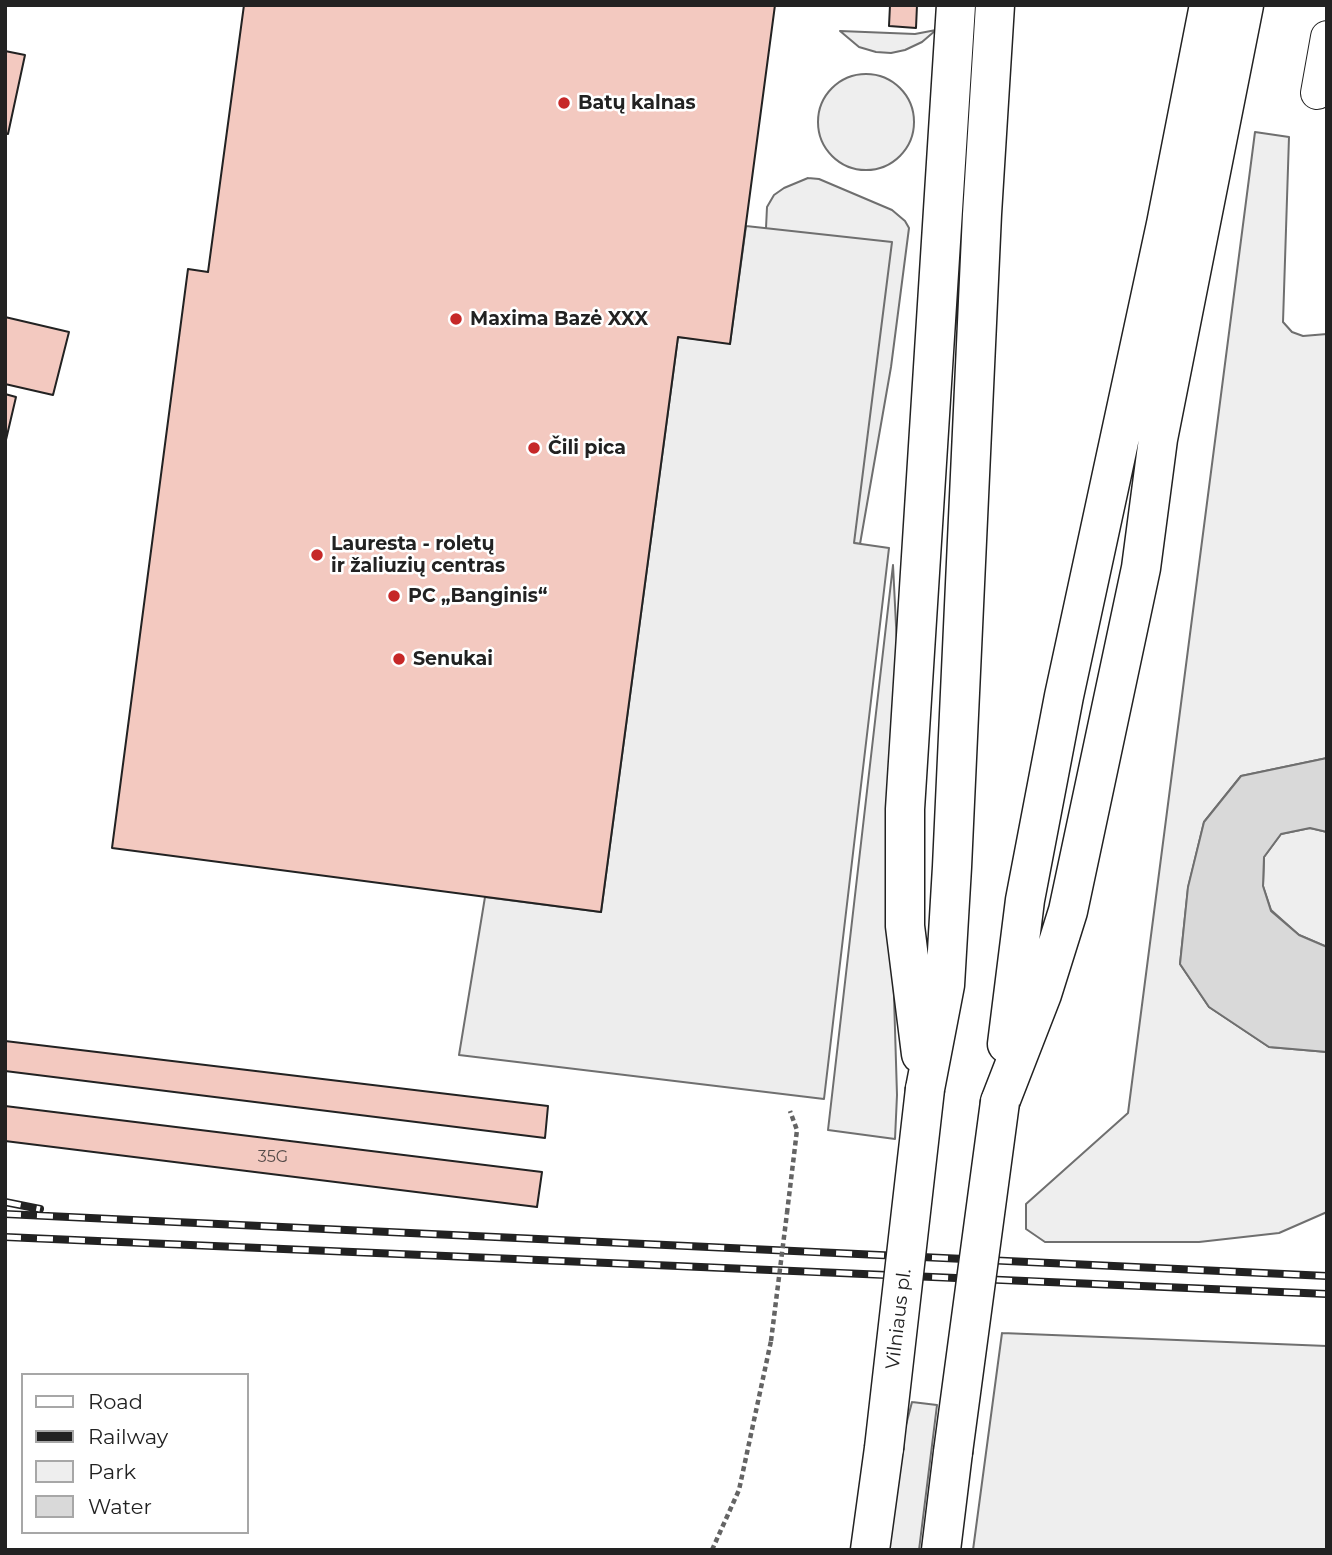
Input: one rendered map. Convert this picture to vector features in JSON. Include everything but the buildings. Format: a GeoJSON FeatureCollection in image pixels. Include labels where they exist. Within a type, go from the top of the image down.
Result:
{"type":"FeatureCollection","features":[{"type":"Feature","properties":{"kind":"highway"},"geometry":{"type":"LineString","coordinates":[[925,1089],[905,926],[905,809],[956,5]]}},
{"type":"Feature","properties":{"kind":"highway"},"geometry":{"type":"LineString","coordinates":[[925,1089],[945,985],[953,867],[982,214],[996,5]]}},
{"type":"Feature","properties":{"kind":"highway"},"geometry":{"type":"LineString","coordinates":[[941,1550],[1025,900],[1064,696],[1166,224],[1209,5]]}},
{"type":"Feature","properties":{"kind":"highway"},"geometry":{"type":"LineString","coordinates":[[1000,1102],[1042,993],[1068,911],[1141,568],[1158,439],[1244,5]]}},
{"type":"Feature","properties":{"kind":"highway","name":"Vilniaus pl."},"geometry":{"type":"LineString","coordinates":[[870,1550],[925,1089]]}},
{"type":"Feature","properties":{"kind":"lane"},"geometry":{"type":"LineString","coordinates":[[1317,93],[1327,37]]}},
{"type":"Feature","properties":{"kind":"path"},"geometry":{"type":"LineString","coordinates":[[712,1550],[739,1490],[771,1340],[797,1130],[790,1111]]}},
{"type":"Feature","properties":{"kind":"green space"},"geometry":{"type":"Polygon","coordinates":[[[936,30],[922,42],[891,53],[859,47],[840,31],[915,34],[936,30]]]}},
{"type":"Feature","properties":{"kind":"green space"},"geometry":{"type":"Polygon","coordinates":[[[866,74],[885,77],[900,88],[911,103],[914,122],[911,141],[900,156],[885,167],[866,170],[847,167],[832,156],[821,141],[818,122],[821,103],[832,88],[847,77],[866,74]]]}},
{"type":"Feature","properties":{"kind":"green space"},"geometry":{"type":"Polygon","coordinates":[[[1255,132],[1289,137],[1283,322],[1292,332],[1303,336],[1327,334],[1327,758],[1241,776],[1204,822],[1188,888],[1180,964],[1209,1007],[1269,1047],[1327,1052],[1327,1212],[1279,1233],[1199,1242],[1045,1242],[1026,1229],[1026,1204],[1128,1113],[1255,132]]]}},
{"type":"Feature","properties":{"kind":"green space"},"geometry":{"type":"Polygon","coordinates":[[[808,178],[819,179],[892,210],[909,228],[891,367],[860,544],[854,543],[766,228],[767,207],[774,195],[808,178]]]}},
{"type":"Feature","properties":{"kind":"green space"},"geometry":{"type":"Polygon","coordinates":[[[893,565],[897,645],[890,866],[897,1095],[895,1139],[828,1130],[893,565]]]}},
{"type":"Feature","properties":{"kind":"green space"},"geometry":{"type":"Polygon","coordinates":[[[1310,828],[1327,832],[1327,947],[1299,935],[1271,910],[1263,886],[1264,857],[1281,834],[1310,828]]]}},
{"type":"Feature","properties":{"kind":"green space"},"geometry":{"type":"Polygon","coordinates":[[[1002,1333],[1327,1346],[1327,1550],[973,1550],[1002,1333]]]}},
{"type":"Feature","properties":{"kind":"green space"},"geometry":{"type":"Polygon","coordinates":[[[912,1402],[937,1405],[919,1550],[888,1550],[901,1444],[912,1402]]]}},
{"type":"Feature","properties":{"kind":"shaded area"},"geometry":{"type":"Polygon","coordinates":[[[746,226],[892,242],[854,543],[889,548],[824,1099],[459,1055],[485,897],[601,912],[678,337],[730,343],[746,226]]]}},
{"type":"Feature","properties":{"kind":"water"},"geometry":{"type":"Polygon","coordinates":[[[1327,758],[1327,832],[1310,828],[1281,834],[1264,857],[1263,886],[1271,911],[1299,935],[1327,947],[1327,1052],[1269,1047],[1209,1007],[1180,964],[1188,887],[1204,822],[1241,776],[1327,758]]]}},
{"type":"Feature","properties":{"kind":"railway"},"geometry":{"type":"LineString","coordinates":[[5,1202],[40,1209]]}},
{"type":"Feature","properties":{"kind":"railway"},"geometry":{"type":"LineString","coordinates":[[5,1214],[1327,1276]]}},
{"type":"Feature","properties":{"kind":"railway"},"geometry":{"type":"LineString","coordinates":[[5,1237],[1327,1294]]}},
{"type":"Feature","properties":{"kind":"place","name":"Batų kalnas"},"geometry":{"type":"Point","coordinates":[564,103]}},
{"type":"Feature","properties":{"kind":"place","name":"Maxima Bazė XXX"},"geometry":{"type":"Point","coordinates":[456,319]}},
{"type":"Feature","properties":{"kind":"place","name":"Čili pica"},"geometry":{"type":"Point","coordinates":[534,448]}},
{"type":"Feature","properties":{"kind":"place","name":"Lauresta - roletų ir žaliuzių centras"},"geometry":{"type":"Point","coordinates":[317,555]}},
{"type":"Feature","properties":{"kind":"place","name":"PC „Banginis“"},"geometry":{"type":"Point","coordinates":[394,596]}},
{"type":"Feature","properties":{"kind":"place","name":"Senukai"},"geometry":{"type":"Point","coordinates":[399,659]}}]}
